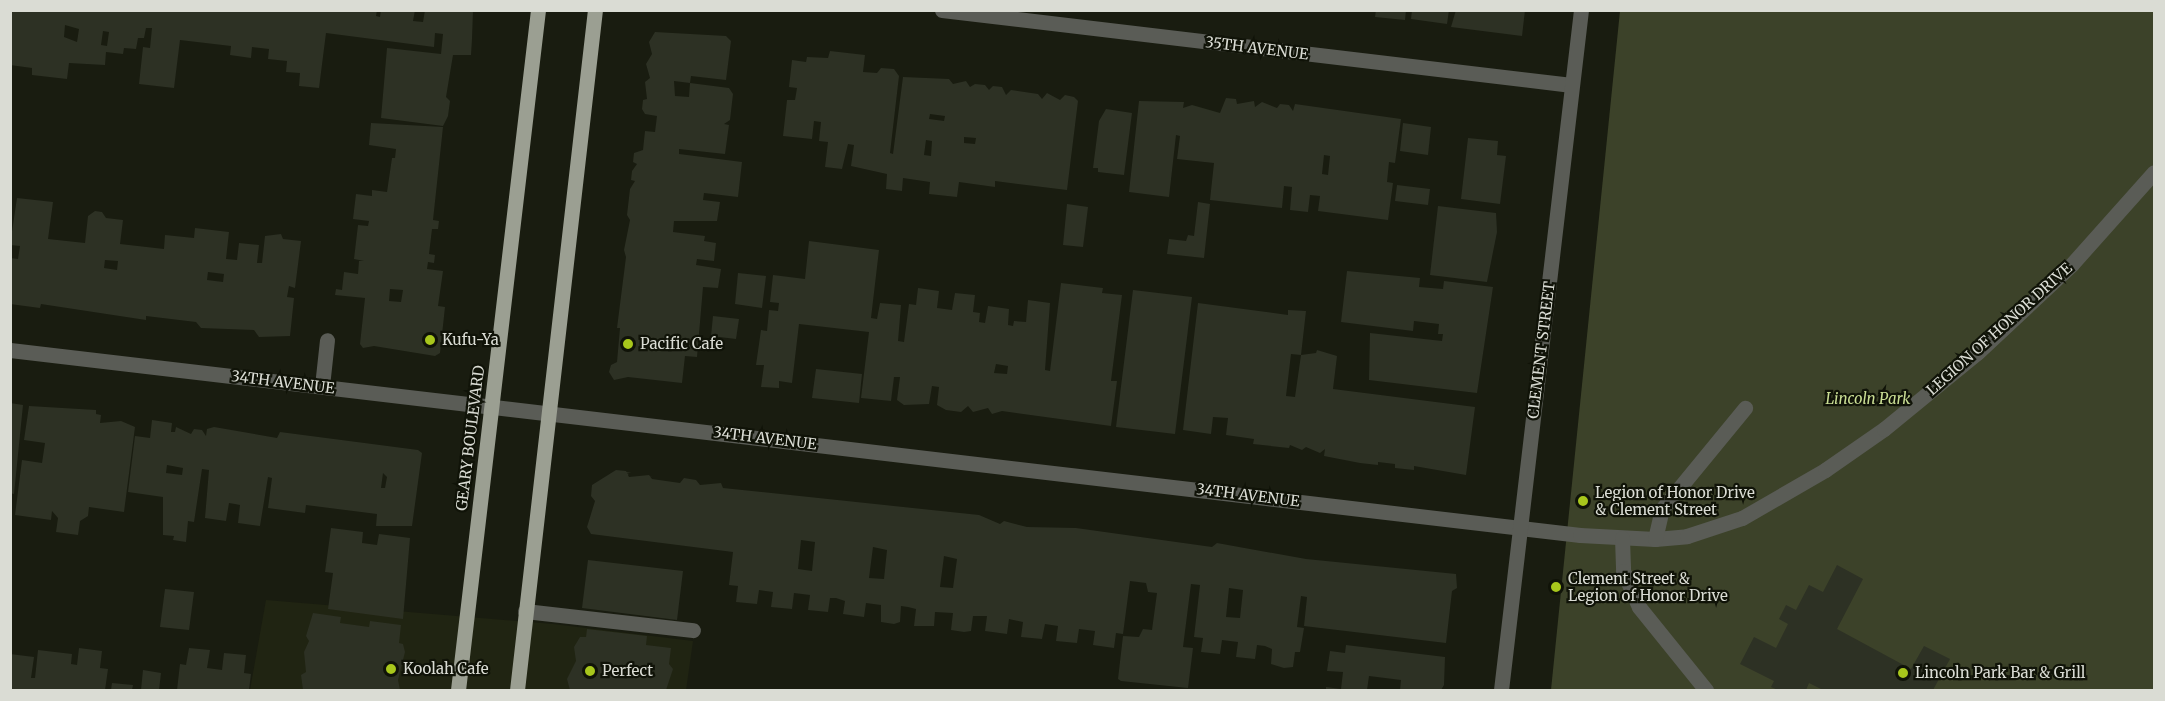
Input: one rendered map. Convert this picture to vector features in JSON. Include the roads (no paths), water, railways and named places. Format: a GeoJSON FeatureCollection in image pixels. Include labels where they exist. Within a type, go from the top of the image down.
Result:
{"type":"FeatureCollection","features":[{"type":"Feature","properties":{"kind":"main road","name":"GEARY BOULEVARD"},"geometry":{"type":"LineString","coordinates":[[458,690],[538,10]]}},
{"type":"Feature","properties":{"kind":"main road"},"geometry":{"type":"LineString","coordinates":[[517,690],[594,10]]}},
{"type":"Feature","properties":{"kind":"street","name":"35TH AVENUE"},"geometry":{"type":"LineString","coordinates":[[942,10],[1572,85]]}},
{"type":"Feature","properties":{"kind":"street","name":"CLEMENT STREET"},"geometry":{"type":"LineString","coordinates":[[1501,690],[1581,10]]}},
{"type":"Feature","properties":{"kind":"street","name":"LEGION OF HONOR DRIVE"},"geometry":{"type":"LineString","coordinates":[[1520,528],[1655,539],[1687,536],[1742,518],[1825,471],[1884,429],[1977,353],[2072,264],[2154,172]]}},
{"type":"Feature","properties":{"kind":"street"},"geometry":{"type":"LineString","coordinates":[[322,386],[327,340]]}},
{"type":"Feature","properties":{"kind":"street","name":"34TH AVENUE"},"geometry":{"type":"LineString","coordinates":[[10,350],[1520,528]]}},
{"type":"Feature","properties":{"kind":"street"},"geometry":{"type":"LineString","coordinates":[[1655,539],[1662,509],[1745,408]]}},
{"type":"Feature","properties":{"kind":"street"},"geometry":{"type":"LineString","coordinates":[[1622,538],[1623,571],[1639,607],[1706,690]]}},
{"type":"Feature","properties":{"kind":"street"},"geometry":{"type":"LineString","coordinates":[[525,611],[693,630]]}},
{"type":"Feature","properties":{"kind":"place","name":"Kufu-Ya"},"geometry":{"type":"Point","coordinates":[430,340]}},
{"type":"Feature","properties":{"kind":"place","name":"Pacific Cafe"},"geometry":{"type":"Point","coordinates":[628,344]}},
{"type":"Feature","properties":{"kind":"place","name":"Legion of Honor Drive & Clement Street"},"geometry":{"type":"Point","coordinates":[1583,501]}},
{"type":"Feature","properties":{"kind":"place","name":"Clement Street & Legion of Honor Drive"},"geometry":{"type":"Point","coordinates":[1556,587]}},
{"type":"Feature","properties":{"kind":"place","name":"Koolah Cafe"},"geometry":{"type":"Point","coordinates":[391,669]}},
{"type":"Feature","properties":{"kind":"place","name":"Perfect"},"geometry":{"type":"Point","coordinates":[590,671]}},
{"type":"Feature","properties":{"kind":"place","name":"Lincoln Park Bar & Grill"},"geometry":{"type":"Point","coordinates":[1903,673]}},
{"type":"Feature","properties":{"kind":"park label","name":"Lincoln Park"},"geometry":{"type":"Point","coordinates":[1868,399]}}]}
